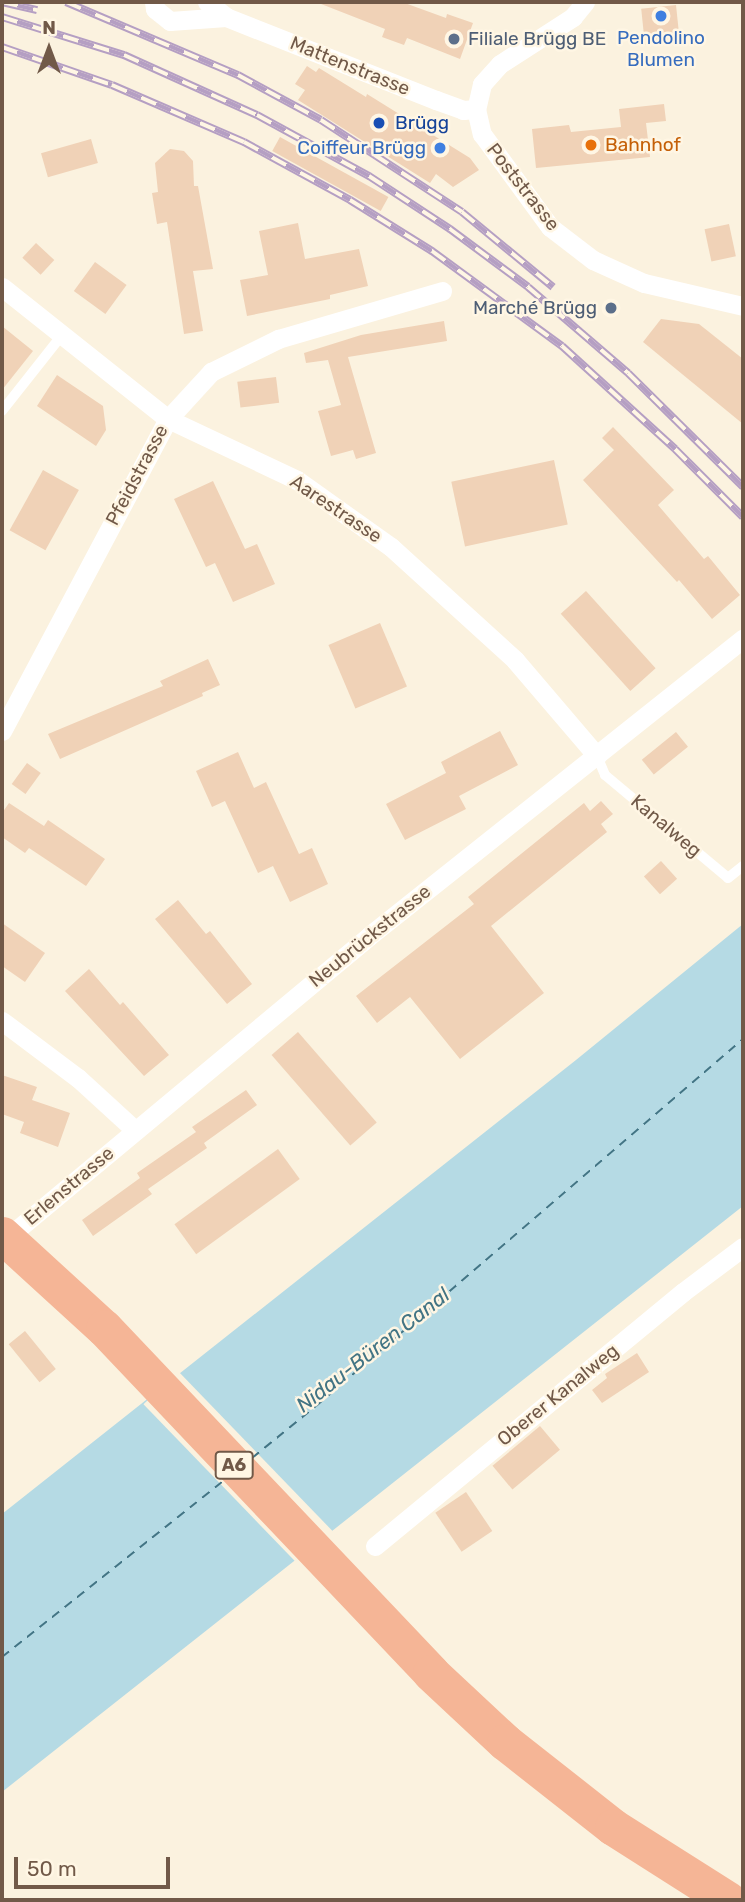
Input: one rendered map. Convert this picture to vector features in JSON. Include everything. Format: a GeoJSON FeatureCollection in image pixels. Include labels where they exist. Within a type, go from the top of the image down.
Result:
{"type":"FeatureCollection","features":[{"type":"Feature","properties":{"kind":"highway","name":"A6"},"geometry":{"type":"LineString","coordinates":[[2,1235],[104,1328],[431,1673],[539,1771],[623,1834],[728,1900]]}},
{"type":"Feature","properties":{"kind":"street","name":"Mattenstrasse"},"geometry":{"type":"LineString","coordinates":[[154,2],[155,9],[170,21],[226,17]]}},
{"type":"Feature","properties":{"kind":"street","name":"Mattenstrasse"},"geometry":{"type":"LineString","coordinates":[[206,2],[226,17],[463,110],[476,109]]}},
{"type":"Feature","properties":{"kind":"street"},"geometry":{"type":"LineString","coordinates":[[476,109],[482,84],[500,64],[563,24],[585,2]]}},
{"type":"Feature","properties":{"kind":"street","name":"Poststrasse"},"geometry":{"type":"LineString","coordinates":[[476,109],[482,134],[504,168],[550,227],[570,245],[617,273],[743,306]]}},
{"type":"Feature","properties":{"kind":"street","name":"Aarestrasse"},"geometry":{"type":"LineString","coordinates":[[2,287],[168,419],[297,480],[391,547],[515,660],[597,756]]}},
{"type":"Feature","properties":{"kind":"street","name":"Pfeidstrasse"},"geometry":{"type":"LineString","coordinates":[[2,731],[168,419],[211,372],[278,339],[442,291]]}},
{"type":"Feature","properties":{"kind":"street","name":"Neubrückstrasse"},"geometry":{"type":"LineString","coordinates":[[135,1130],[369,936],[743,639]]}},
{"type":"Feature","properties":{"kind":"street"},"geometry":{"type":"LineString","coordinates":[[2,1021],[78,1079],[135,1130]]}},
{"type":"Feature","properties":{"kind":"street","name":"Erlenstrasse"},"geometry":{"type":"LineString","coordinates":[[17,1251],[135,1130]]}},
{"type":"Feature","properties":{"kind":"street","name":"Oberer Kanalweg"},"geometry":{"type":"LineString","coordinates":[[375,1546],[683,1292],[743,1247]]}},
{"type":"Feature","properties":{"kind":"lane"},"geometry":{"type":"LineString","coordinates":[[2,411],[62,335]]}},
{"type":"Feature","properties":{"kind":"lane","name":"Kanalweg"},"geometry":{"type":"LineString","coordinates":[[597,756],[606,775],[728,878],[743,866]]}},
{"type":"Feature","properties":{"kind":"water","name":"Nidau-Büren Canal"},"geometry":{"type":"Polygon","coordinates":[[[743,924],[743,1206],[2,1792],[2,1514],[576,1060],[743,924]]]}},
{"type":"Feature","properties":{"kind":"pier"},"geometry":{"type":"Polygon","coordinates":[[[178,1371],[336,1535],[302,1568],[143,1404],[178,1371]]]}},
{"type":"Feature","properties":{"kind":"building"},"geometry":{"type":"Polygon","coordinates":[[[316,2],[402,2],[446,18],[447,14],[473,23],[460,59],[407,38],[404,45],[382,37],[385,29],[316,2]]]}},
{"type":"Feature","properties":{"kind":"building"},"geometry":{"type":"Polygon","coordinates":[[[676,5],[680,41],[645,44],[641,9],[676,5]]]}},
{"type":"Feature","properties":{"kind":"building"},"geometry":{"type":"Polygon","coordinates":[[[307,66],[316,72],[319,68],[366,97],[367,94],[470,158],[479,170],[453,187],[436,174],[430,183],[298,100],[305,90],[295,84],[307,66]]]}},
{"type":"Feature","properties":{"kind":"building","name":"Bahnhof"},"geometry":{"type":"Polygon","coordinates":[[[664,104],[666,121],[646,123],[650,157],[536,168],[532,129],[569,125],[571,132],[621,127],[619,109],[664,104]]]}},
{"type":"Feature","properties":{"kind":"building"},"geometry":{"type":"Polygon","coordinates":[[[280,137],[388,197],[381,211],[272,151],[280,137]]]}},
{"type":"Feature","properties":{"kind":"building"},"geometry":{"type":"Polygon","coordinates":[[[91,139],[98,163],[48,177],[41,153],[91,139]]]}},
{"type":"Feature","properties":{"kind":"building"},"geometry":{"type":"Polygon","coordinates":[[[170,149],[184,151],[193,161],[194,186],[198,186],[213,269],[193,271],[203,331],[184,334],[167,222],[157,224],[152,193],[158,192],[155,163],[170,149]]]}},
{"type":"Feature","properties":{"kind":"building"},"geometry":{"type":"Polygon","coordinates":[[[298,223],[305,259],[359,249],[368,286],[330,295],[330,299],[247,316],[240,280],[268,275],[259,231],[298,223]]]}},
{"type":"Feature","properties":{"kind":"building"},"geometry":{"type":"Polygon","coordinates":[[[729,224],[736,256],[711,261],[705,229],[729,224]]]}},
{"type":"Feature","properties":{"kind":"building"},"geometry":{"type":"Polygon","coordinates":[[[36,243],[54,260],[41,275],[22,258],[36,243]]]}},
{"type":"Feature","properties":{"kind":"building"},"geometry":{"type":"Polygon","coordinates":[[[95,262],[127,285],[105,314],[74,291],[95,262]]]}},
{"type":"Feature","properties":{"kind":"building"},"geometry":{"type":"Polygon","coordinates":[[[661,319],[699,324],[743,359],[743,424],[643,342],[661,319]]]}},
{"type":"Feature","properties":{"kind":"building"},"geometry":{"type":"Polygon","coordinates":[[[444,321],[447,341],[348,357],[376,453],[356,459],[353,450],[331,456],[318,411],[341,405],[328,360],[306,363],[304,353],[361,335],[444,321]]]}},
{"type":"Feature","properties":{"kind":"building"},"geometry":{"type":"Polygon","coordinates":[[[2,326],[33,351],[2,390],[2,326]]]}},
{"type":"Feature","properties":{"kind":"building"},"geometry":{"type":"Polygon","coordinates":[[[57,375],[103,406],[106,430],[96,446],[37,406],[57,375]]]}},
{"type":"Feature","properties":{"kind":"building"},"geometry":{"type":"Polygon","coordinates":[[[276,377],[279,403],[240,408],[237,382],[276,377]]]}},
{"type":"Feature","properties":{"kind":"building"},"geometry":{"type":"Polygon","coordinates":[[[613,427],[674,490],[658,505],[704,559],[708,556],[740,595],[712,619],[679,580],[677,582],[583,480],[614,450],[602,438],[613,427]]]}},
{"type":"Feature","properties":{"kind":"building"},"geometry":{"type":"Polygon","coordinates":[[[554,460],[568,525],[465,546],[451,482],[554,460]]]}},
{"type":"Feature","properties":{"kind":"building"},"geometry":{"type":"Polygon","coordinates":[[[43,470],[79,490],[45,550],[10,530],[43,470]]]}},
{"type":"Feature","properties":{"kind":"building"},"geometry":{"type":"Polygon","coordinates":[[[213,481],[245,549],[257,544],[275,584],[233,602],[215,563],[206,567],[174,499],[213,481]]]}},
{"type":"Feature","properties":{"kind":"building"},"geometry":{"type":"Polygon","coordinates":[[[586,591],[656,668],[630,691],[561,614],[586,591]]]}},
{"type":"Feature","properties":{"kind":"building"},"geometry":{"type":"Polygon","coordinates":[[[380,623],[407,687],[355,708],[328,645],[380,623]]]}},
{"type":"Feature","properties":{"kind":"building"},"geometry":{"type":"Polygon","coordinates":[[[208,659],[220,685],[202,693],[203,696],[60,759],[48,734],[163,686],[160,681],[208,659]]]}},
{"type":"Feature","properties":{"kind":"building"},"geometry":{"type":"Polygon","coordinates":[[[500,731],[518,765],[459,796],[466,809],[405,840],[386,804],[446,773],[441,762],[500,731]]]}},
{"type":"Feature","properties":{"kind":"building"},"geometry":{"type":"Polygon","coordinates":[[[676,732],[688,747],[654,774],[642,760],[676,732]]]}},
{"type":"Feature","properties":{"kind":"building"},"geometry":{"type":"Polygon","coordinates":[[[238,752],[254,788],[266,782],[299,854],[312,848],[328,884],[290,902],[273,866],[258,873],[225,801],[212,807],[196,771],[238,752]]]}},
{"type":"Feature","properties":{"kind":"building"},"geometry":{"type":"Polygon","coordinates":[[[27,763],[41,773],[25,794],[12,784],[27,763]]]}},
{"type":"Feature","properties":{"kind":"building"},"geometry":{"type":"Polygon","coordinates":[[[601,801],[613,814],[601,824],[607,832],[491,926],[544,993],[460,1059],[410,997],[377,1023],[356,996],[474,904],[468,897],[584,803],[590,811],[601,801]]]}},
{"type":"Feature","properties":{"kind":"building"},"geometry":{"type":"Polygon","coordinates":[[[9,803],[44,826],[48,820],[105,859],[86,886],[29,848],[25,853],[2,837],[2,813],[9,803]]]}},
{"type":"Feature","properties":{"kind":"building"},"geometry":{"type":"Polygon","coordinates":[[[661,861],[677,879],[660,894],[644,876],[661,861]]]}},
{"type":"Feature","properties":{"kind":"building"},"geometry":{"type":"Polygon","coordinates":[[[178,900],[206,934],[210,931],[252,984],[227,1004],[155,919],[178,900]]]}},
{"type":"Feature","properties":{"kind":"building"},"geometry":{"type":"Polygon","coordinates":[[[2,923],[45,953],[25,982],[2,966],[2,923]]]}},
{"type":"Feature","properties":{"kind":"building"},"geometry":{"type":"Polygon","coordinates":[[[89,969],[120,1005],[123,1002],[169,1055],[144,1076],[65,991],[89,969]]]}},
{"type":"Feature","properties":{"kind":"building"},"geometry":{"type":"Polygon","coordinates":[[[298,1032],[377,1123],[350,1146],[272,1055],[298,1032]]]}},
{"type":"Feature","properties":{"kind":"building"},"geometry":{"type":"Polygon","coordinates":[[[2,1075],[37,1087],[32,1100],[70,1113],[58,1147],[20,1133],[24,1122],[2,1114],[2,1075]]]}},
{"type":"Feature","properties":{"kind":"building"},"geometry":{"type":"Polygon","coordinates":[[[246,1090],[257,1105],[204,1143],[207,1148],[148,1189],[152,1194],[93,1236],[82,1220],[140,1178],[137,1173],[196,1132],[192,1127],[246,1090]]]}},
{"type":"Feature","properties":{"kind":"building"},"geometry":{"type":"Polygon","coordinates":[[[278,1149],[300,1179],[196,1254],[174,1224],[278,1149]]]}},
{"type":"Feature","properties":{"kind":"building"},"geometry":{"type":"Polygon","coordinates":[[[25,1331],[56,1369],[40,1382],[9,1344],[25,1331]]]}},
{"type":"Feature","properties":{"kind":"building"},"geometry":{"type":"Polygon","coordinates":[[[637,1353],[649,1372],[602,1403],[592,1390],[607,1378],[605,1374],[637,1353]]]}},
{"type":"Feature","properties":{"kind":"building"},"geometry":{"type":"Polygon","coordinates":[[[540,1426],[560,1450],[512,1490],[493,1466],[540,1426]]]}},
{"type":"Feature","properties":{"kind":"building"},"geometry":{"type":"Polygon","coordinates":[[[466,1492],[492,1531],[462,1552],[435,1513],[466,1492]]]}},
{"type":"Feature","properties":{"kind":"ferry route"},"geometry":{"type":"LineString","coordinates":[[252,1458],[743,1039]]}},
{"type":"Feature","properties":{"kind":"ferry route"},"geometry":{"type":"LineString","coordinates":[[2,1657],[223,1481]]}},
{"type":"Feature","properties":{"kind":"railway"},"geometry":{"type":"LineString","coordinates":[[2,2],[37,10]]}},
{"type":"Feature","properties":{"kind":"railway"},"geometry":{"type":"LineString","coordinates":[[66,2],[238,75],[321,120],[462,212],[553,287]]}},
{"type":"Feature","properties":{"kind":"railway"},"geometry":{"type":"LineString","coordinates":[[2,17],[124,55],[257,115],[369,176],[450,229],[528,287],[628,373],[743,487]]}},
{"type":"Feature","properties":{"kind":"railway"},"geometry":{"type":"LineString","coordinates":[[2,47],[112,85],[244,142],[350,200],[432,251],[562,346],[675,449],[743,517]]}},
{"type":"Feature","properties":{"kind":"place","name":"Pendolino Blumen"},"geometry":{"type":"Point","coordinates":[661,16]}},
{"type":"Feature","properties":{"kind":"place","name":"Filiale Brügg BE"},"geometry":{"type":"Point","coordinates":[454,39]}},
{"type":"Feature","properties":{"kind":"place","name":"Brügg"},"geometry":{"type":"Point","coordinates":[379,123]}},
{"type":"Feature","properties":{"kind":"place","name":"Bahnhof"},"geometry":{"type":"Point","coordinates":[591,145]}},
{"type":"Feature","properties":{"kind":"place","name":"Coiffeur Brügg"},"geometry":{"type":"Point","coordinates":[440,148]}},
{"type":"Feature","properties":{"kind":"place","name":"Marché Brügg"},"geometry":{"type":"Point","coordinates":[611,308]}}]}
